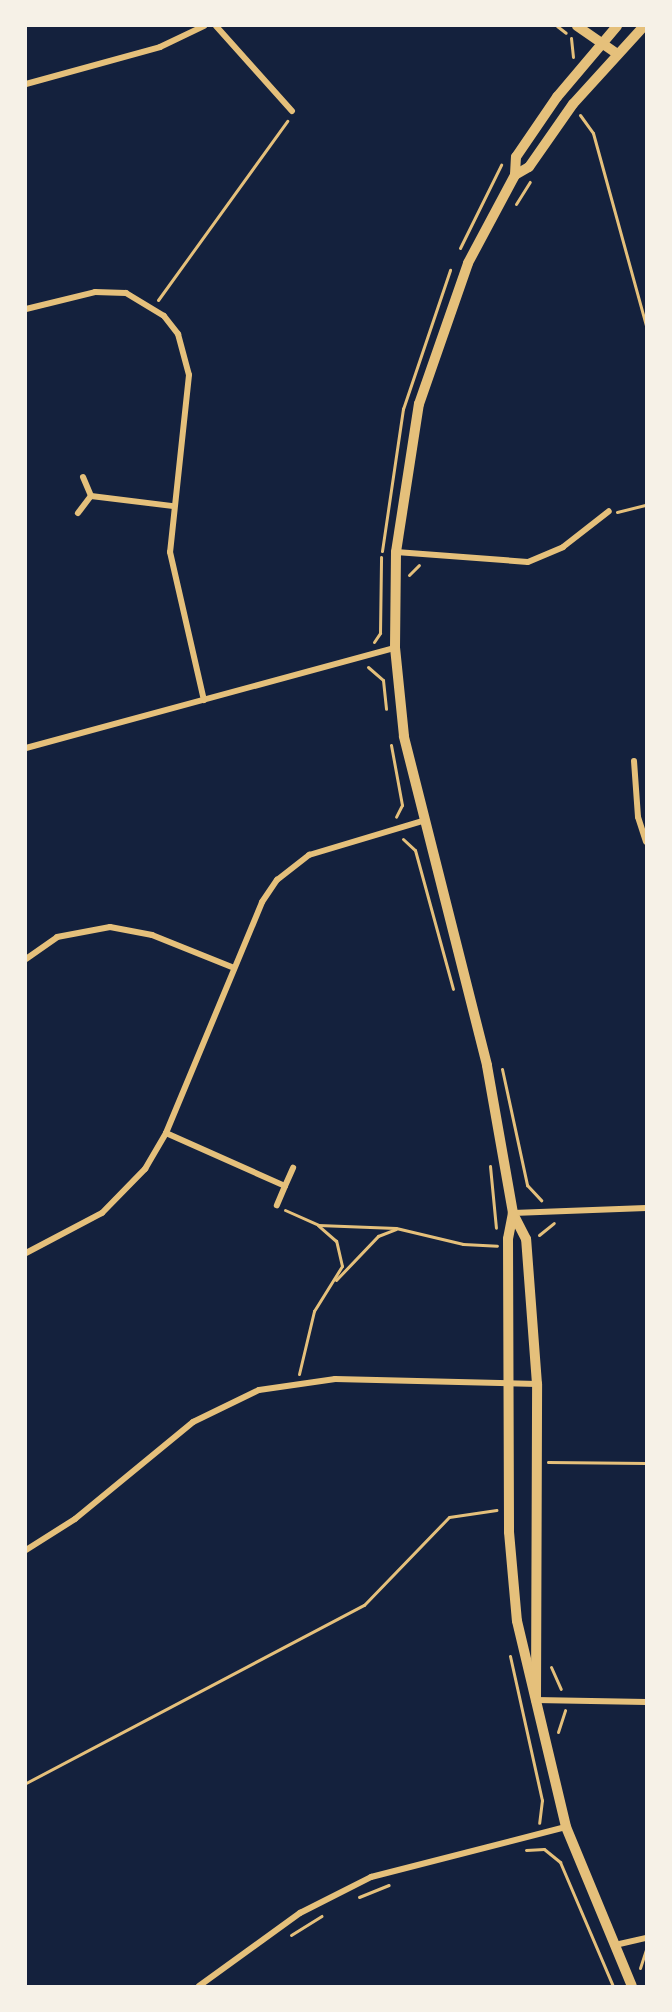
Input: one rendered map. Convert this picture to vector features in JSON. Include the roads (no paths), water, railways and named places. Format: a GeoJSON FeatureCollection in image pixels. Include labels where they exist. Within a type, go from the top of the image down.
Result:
{"type":"FeatureCollection","features":[{"type":"Feature","properties":{"kind":"street"},"geometry":{"type":"LineString","coordinates":[[26,84],[160,47],[204,26]]}},
{"type":"Feature","properties":{"kind":"street"},"geometry":{"type":"LineString","coordinates":[[216,26],[292,111]]}},
{"type":"Feature","properties":{"kind":"street"},"geometry":{"type":"LineString","coordinates":[[577,26],[616,53]]}},
{"type":"Feature","properties":{"kind":"street"},"geometry":{"type":"LineString","coordinates":[[515,175],[528,167],[616,53],[644,26]]}},
{"type":"Feature","properties":{"kind":"street"},"geometry":{"type":"LineString","coordinates":[[536,1700],[543,1462],[526,1239],[513,1214],[487,1065],[422,821],[404,736],[395,648],[396,552],[408,453],[432,356],[468,263],[515,175],[516,157],[537,125],[614,27],[630,39]]}},
{"type":"Feature","properties":{"kind":"street"},"geometry":{"type":"LineString","coordinates":[[26,309],[105,291],[126,293],[153,307],[178,334],[189,375],[173,506],[173,581],[204,700]]}},
{"type":"Feature","properties":{"kind":"street"},"geometry":{"type":"LineString","coordinates":[[83,477],[91,496]]}},
{"type":"Feature","properties":{"kind":"street"},"geometry":{"type":"LineString","coordinates":[[91,496],[173,506]]}},
{"type":"Feature","properties":{"kind":"street"},"geometry":{"type":"LineString","coordinates":[[78,513],[91,496]]}},
{"type":"Feature","properties":{"kind":"street"},"geometry":{"type":"LineString","coordinates":[[396,552],[528,562],[563,547],[609,511]]}},
{"type":"Feature","properties":{"kind":"street"},"geometry":{"type":"LineString","coordinates":[[26,748],[395,648]]}},
{"type":"Feature","properties":{"kind":"street"},"geometry":{"type":"LineString","coordinates":[[634,761],[638,817],[646,842]]}},
{"type":"Feature","properties":{"kind":"street"},"geometry":{"type":"LineString","coordinates":[[26,1253],[102,1213],[145,1168],[166,1133],[262,902],[287,871],[335,845],[422,821]]}},
{"type":"Feature","properties":{"kind":"street"},"geometry":{"type":"LineString","coordinates":[[26,958],[57,937],[110,927],[152,935],[234,968]]}},
{"type":"Feature","properties":{"kind":"street"},"geometry":{"type":"LineString","coordinates":[[166,1133],[285,1186]]}},
{"type":"Feature","properties":{"kind":"street"},"geometry":{"type":"LineString","coordinates":[[277,1205],[293,1168]]}},
{"type":"Feature","properties":{"kind":"street"},"geometry":{"type":"LineString","coordinates":[[513,1214],[646,1208]]}},
{"type":"Feature","properties":{"kind":"street"},"geometry":{"type":"LineString","coordinates":[[513,1214],[503,1246],[509,1383],[512,1580],[536,1700],[566,1827],[611,1946],[632,1986]]}},
{"type":"Feature","properties":{"kind":"street"},"geometry":{"type":"LineString","coordinates":[[26,1550],[75,1520],[193,1422],[259,1390],[301,1382],[537,1384]]}},
{"type":"Feature","properties":{"kind":"street"},"geometry":{"type":"LineString","coordinates":[[536,1700],[646,1702]]}},
{"type":"Feature","properties":{"kind":"street"},"geometry":{"type":"LineString","coordinates":[[199,1986],[292,1918],[363,1881],[423,1860],[566,1827]]}},
{"type":"Feature","properties":{"kind":"street"},"geometry":{"type":"LineString","coordinates":[[611,1946],[643,1939]]}}]}
